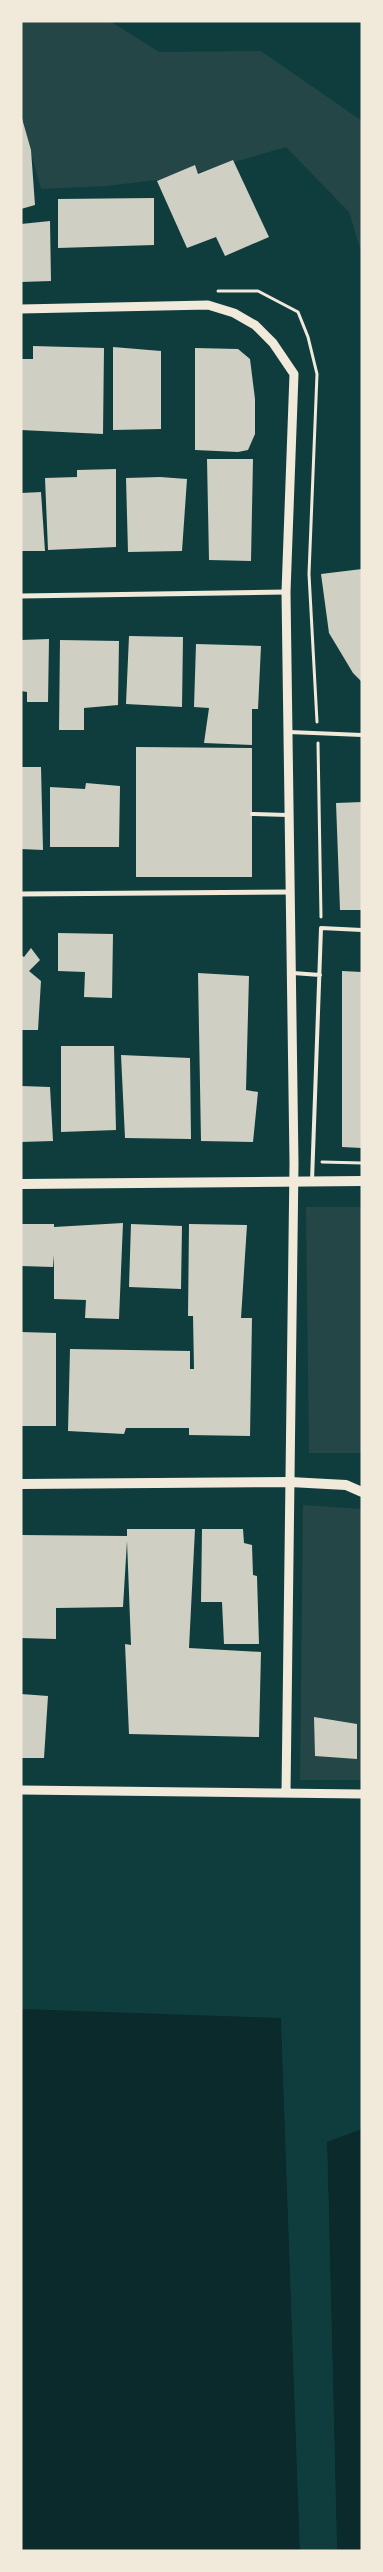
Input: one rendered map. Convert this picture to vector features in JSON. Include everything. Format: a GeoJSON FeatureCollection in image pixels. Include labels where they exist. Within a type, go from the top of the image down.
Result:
{"type":"FeatureCollection","features":[{"type":"Feature","properties":{"kind":"main road"},"geometry":{"type":"LineString","coordinates":[[21,1184],[362,1181]]}},
{"type":"Feature","properties":{"kind":"main road"},"geometry":{"type":"LineString","coordinates":[[21,1484],[290,1482],[346,1484],[362,1492]]}},
{"type":"Feature","properties":{"kind":"street"},"geometry":{"type":"LineString","coordinates":[[21,309],[208,306],[234,313],[255,325],[273,343],[294,374],[286,592],[290,732],[293,1181],[286,1793]]}},
{"type":"Feature","properties":{"kind":"street"},"geometry":{"type":"LineString","coordinates":[[21,596],[286,592]]}},
{"type":"Feature","properties":{"kind":"street"},"geometry":{"type":"LineString","coordinates":[[21,894],[291,892]]}},
{"type":"Feature","properties":{"kind":"street"},"geometry":{"type":"LineString","coordinates":[[346,1484],[362,1485]]}},
{"type":"Feature","properties":{"kind":"street"},"geometry":{"type":"LineString","coordinates":[[21,1790],[362,1794]]}},
{"type":"Feature","properties":{"kind":"lane"},"geometry":{"type":"LineString","coordinates":[[290,732],[362,735]]}},
{"type":"Feature","properties":{"kind":"lane"},"geometry":{"type":"LineString","coordinates":[[252,814],[290,815]]}},
{"type":"Feature","properties":{"kind":"lane"},"geometry":{"type":"LineString","coordinates":[[312,1181],[321,928],[362,930]]}},
{"type":"Feature","properties":{"kind":"lane"},"geometry":{"type":"LineString","coordinates":[[292,973],[320,975]]}},
{"type":"Feature","properties":{"kind":"path"},"geometry":{"type":"LineString","coordinates":[[210,292],[258,291],[298,312],[308,337],[317,374],[309,574],[318,734],[321,928]]}},
{"type":"Feature","properties":{"kind":"path"},"geometry":{"type":"LineString","coordinates":[[312,1162],[362,1163]]}},
{"type":"Feature","properties":{"kind":"shaded area"},"geometry":{"type":"Polygon","coordinates":[[[21,21],[110,21],[159,52],[261,51],[362,121],[362,254],[349,212],[286,147],[182,177],[106,186],[41,189],[21,117],[21,21]]]}},
{"type":"Feature","properties":{"kind":"shaded area"},"geometry":{"type":"Polygon","coordinates":[[[306,1207],[362,1207],[362,1453],[309,1453],[306,1207]]]}},
{"type":"Feature","properties":{"kind":"shaded area"},"geometry":{"type":"Polygon","coordinates":[[[303,1505],[362,1509],[362,1780],[300,1780],[303,1505]]]}},
{"type":"Feature","properties":{"kind":"shaded area"},"geometry":{"type":"Polygon","coordinates":[[[21,2009],[281,2018],[300,2551],[21,2551],[21,2009]]]}},
{"type":"Feature","properties":{"kind":"shaded area"},"geometry":{"type":"Polygon","coordinates":[[[362,2129],[362,2551],[337,2551],[327,2142],[362,2129]]]}},
{"type":"Feature","properties":{"kind":"pier"},"geometry":{"type":"Polygon","coordinates":[[[281,2016],[284,2018],[303,2551],[300,2551],[281,2016]]]}},
{"type":"Feature","properties":{"kind":"pier"},"geometry":{"type":"Polygon","coordinates":[[[326,2140],[327,2142],[337,2551],[334,2551],[326,2140]]]}},
{"type":"Feature","properties":{"kind":"building"},"geometry":{"type":"Polygon","coordinates":[[[21,115],[31,150],[35,205],[21,209],[21,115]]]}},
{"type":"Feature","properties":{"kind":"building"},"geometry":{"type":"Polygon","coordinates":[[[233,160],[269,237],[225,256],[216,237],[187,248],[157,181],[195,165],[198,174],[233,160]]]}},
{"type":"Feature","properties":{"kind":"building"},"geometry":{"type":"Polygon","coordinates":[[[154,198],[154,245],[58,248],[58,199],[154,198]]]}},
{"type":"Feature","properties":{"kind":"building"},"geometry":{"type":"Polygon","coordinates":[[[50,221],[51,281],[21,282],[21,224],[50,221]]]}},
{"type":"Feature","properties":{"kind":"building"},"geometry":{"type":"Polygon","coordinates":[[[33,346],[104,348],[103,434],[21,430],[21,359],[33,359],[33,346]]]}},
{"type":"Feature","properties":{"kind":"building"},"geometry":{"type":"Polygon","coordinates":[[[113,347],[161,351],[161,429],[113,430],[113,347]]]}},
{"type":"Feature","properties":{"kind":"building"},"geometry":{"type":"Polygon","coordinates":[[[195,348],[238,349],[250,359],[255,399],[255,434],[248,450],[238,452],[195,450],[195,348]]]}},
{"type":"Feature","properties":{"kind":"building"},"geometry":{"type":"Polygon","coordinates":[[[207,459],[253,459],[251,561],[209,560],[207,459]]]}},
{"type":"Feature","properties":{"kind":"building"},"geometry":{"type":"Polygon","coordinates":[[[116,469],[116,547],[48,550],[45,478],[77,477],[77,470],[116,469]]]}},
{"type":"Feature","properties":{"kind":"building"},"geometry":{"type":"Polygon","coordinates":[[[160,477],[187,479],[182,551],[128,552],[126,478],[160,477]]]}},
{"type":"Feature","properties":{"kind":"building"},"geometry":{"type":"Polygon","coordinates":[[[41,492],[45,551],[21,551],[21,493],[41,492]]]}},
{"type":"Feature","properties":{"kind":"building"},"geometry":{"type":"Polygon","coordinates":[[[362,569],[362,682],[353,673],[329,633],[321,574],[362,569]]]}},
{"type":"Feature","properties":{"kind":"building"},"geometry":{"type":"Polygon","coordinates":[[[129,636],[183,637],[182,707],[126,704],[129,636]]]}},
{"type":"Feature","properties":{"kind":"building"},"geometry":{"type":"Polygon","coordinates":[[[49,639],[48,702],[27,702],[27,692],[21,691],[21,640],[49,639]]]}},
{"type":"Feature","properties":{"kind":"building"},"geometry":{"type":"Polygon","coordinates":[[[60,640],[119,641],[118,705],[84,708],[84,730],[59,730],[60,640]]]}},
{"type":"Feature","properties":{"kind":"building"},"geometry":{"type":"Polygon","coordinates":[[[196,644],[261,646],[258,709],[252,709],[252,745],[204,743],[209,708],[194,707],[196,644]]]}},
{"type":"Feature","properties":{"kind":"building"},"geometry":{"type":"Polygon","coordinates":[[[136,747],[252,748],[252,877],[136,877],[136,747]]]}},
{"type":"Feature","properties":{"kind":"building"},"geometry":{"type":"Polygon","coordinates":[[[21,767],[41,767],[43,850],[21,849],[21,767]]]}},
{"type":"Feature","properties":{"kind":"building"},"geometry":{"type":"Polygon","coordinates":[[[86,783],[120,786],[119,847],[50,847],[50,787],[85,789],[86,783]]]}},
{"type":"Feature","properties":{"kind":"building"},"geometry":{"type":"Polygon","coordinates":[[[362,802],[362,910],[340,910],[336,803],[362,802]]]}},
{"type":"Feature","properties":{"kind":"building"},"geometry":{"type":"Polygon","coordinates":[[[58,933],[113,934],[112,998],[84,997],[85,972],[58,971],[58,933]]]}},
{"type":"Feature","properties":{"kind":"building"},"geometry":{"type":"Polygon","coordinates":[[[31,948],[40,960],[29,971],[41,981],[38,1030],[21,1030],[21,955],[24,957],[31,948]]]}},
{"type":"Feature","properties":{"kind":"building"},"geometry":{"type":"Polygon","coordinates":[[[342,971],[362,972],[362,1148],[342,1147],[342,971]]]}},
{"type":"Feature","properties":{"kind":"building"},"geometry":{"type":"Polygon","coordinates":[[[198,973],[249,976],[246,1090],[258,1092],[253,1142],[201,1141],[198,973]]]}},
{"type":"Feature","properties":{"kind":"building"},"geometry":{"type":"Polygon","coordinates":[[[61,1046],[114,1046],[116,1130],[61,1132],[61,1046]]]}},
{"type":"Feature","properties":{"kind":"building"},"geometry":{"type":"Polygon","coordinates":[[[121,1055],[190,1058],[191,1139],[125,1138],[121,1055]]]}},
{"type":"Feature","properties":{"kind":"building"},"geometry":{"type":"Polygon","coordinates":[[[21,1086],[50,1087],[53,1141],[21,1142],[21,1086]]]}},
{"type":"Feature","properties":{"kind":"building"},"geometry":{"type":"Polygon","coordinates":[[[123,1223],[119,1319],[85,1318],[86,1300],[54,1299],[54,1255],[53,1267],[21,1266],[21,1224],[54,1224],[54,1227],[123,1223]]]}},
{"type":"Feature","properties":{"kind":"building"},"geometry":{"type":"Polygon","coordinates":[[[131,1224],[182,1226],[181,1289],[129,1287],[131,1224]]]}},
{"type":"Feature","properties":{"kind":"building"},"geometry":{"type":"Polygon","coordinates":[[[189,1224],[247,1225],[241,1318],[252,1318],[250,1436],[189,1435],[189,1428],[126,1428],[124,1434],[68,1431],[70,1349],[190,1351],[190,1369],[194,1369],[193,1316],[188,1316],[189,1224]]]}},
{"type":"Feature","properties":{"kind":"building"},"geometry":{"type":"Polygon","coordinates":[[[21,1332],[56,1333],[56,1426],[21,1426],[21,1332]]]}},
{"type":"Feature","properties":{"kind":"building"},"geometry":{"type":"Polygon","coordinates":[[[127,1529],[195,1529],[189,1648],[261,1652],[259,1737],[129,1734],[125,1644],[131,1645],[127,1541],[123,1607],[56,1608],[56,1639],[21,1638],[21,1535],[127,1536],[127,1529]]]}},
{"type":"Feature","properties":{"kind":"building"},"geometry":{"type":"Polygon","coordinates":[[[202,1529],[243,1529],[244,1543],[252,1545],[253,1575],[257,1576],[259,1644],[224,1644],[222,1602],[201,1602],[202,1529]]]}},
{"type":"Feature","properties":{"kind":"building"},"geometry":{"type":"Polygon","coordinates":[[[21,1694],[48,1696],[44,1758],[21,1758],[21,1694]]]}},
{"type":"Feature","properties":{"kind":"building"},"geometry":{"type":"Polygon","coordinates":[[[314,1717],[357,1724],[357,1759],[315,1756],[314,1717]]]}}]}
